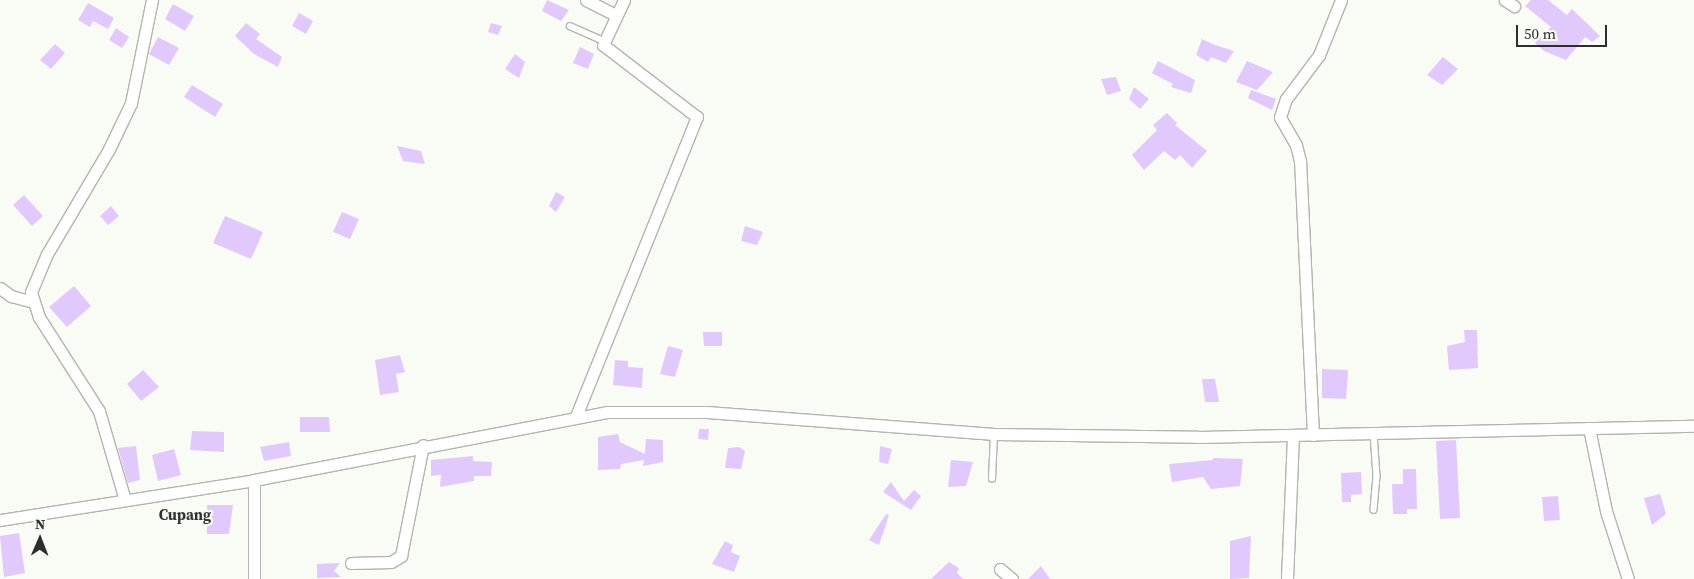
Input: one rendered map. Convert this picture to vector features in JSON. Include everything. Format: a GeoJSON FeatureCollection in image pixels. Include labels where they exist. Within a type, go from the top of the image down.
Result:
{"type":"FeatureCollection","features":[{"type":"Feature","properties":{"kind":"street"},"geometry":{"type":"LineString","coordinates":[[125,500],[98,411],[69,368],[33,302],[32,292],[40,269],[109,149],[131,103],[141,65],[152,0]]}},
{"type":"Feature","properties":{"kind":"street"},"geometry":{"type":"LineString","coordinates":[[586,0],[616,15]]}},
{"type":"Feature","properties":{"kind":"street"},"geometry":{"type":"LineString","coordinates":[[576,416],[697,117],[608,49],[603,41],[624,0]]}},
{"type":"Feature","properties":{"kind":"street"},"geometry":{"type":"LineString","coordinates":[[1313,435],[1300,161],[1296,145],[1280,117],[1286,99],[1319,55],[1341,0]]}},
{"type":"Feature","properties":{"kind":"street"},"geometry":{"type":"LineString","coordinates":[[0,288],[11,296],[33,302]]}},
{"type":"Feature","properties":{"kind":"street"},"geometry":{"type":"LineString","coordinates":[[0,520],[254,480],[576,416],[606,412],[707,412],[994,434],[1313,435],[1694,426]]}},
{"type":"Feature","properties":{"kind":"street"},"geometry":{"type":"LineString","coordinates":[[1590,428],[1606,511],[1628,579]]}},
{"type":"Feature","properties":{"kind":"street"},"geometry":{"type":"LineString","coordinates":[[1287,579],[1293,435]]}},
{"type":"Feature","properties":{"kind":"street"},"geometry":{"type":"LineString","coordinates":[[352,563],[391,562],[401,556],[423,446]]}},
{"type":"Feature","properties":{"kind":"street"},"geometry":{"type":"LineString","coordinates":[[254,480],[254,579]]}},
{"type":"Feature","properties":{"kind":"street"},"geometry":{"type":"LineString","coordinates":[[1000,568],[1012,579]]}},
{"type":"Feature","properties":{"kind":"lane"},"geometry":{"type":"LineString","coordinates":[[570,26],[603,41]]}},
{"type":"Feature","properties":{"kind":"lane"},"geometry":{"type":"LineString","coordinates":[[992,479],[994,434]]}},
{"type":"Feature","properties":{"kind":"lane"},"geometry":{"type":"LineString","coordinates":[[1374,434],[1377,476],[1374,510]]}},
{"type":"Feature","properties":{"kind":"building"},"geometry":{"type":"Polygon","coordinates":[[[547,0],[569,10],[561,21],[542,11],[547,0]]]}},
{"type":"Feature","properties":{"kind":"building"},"geometry":{"type":"Polygon","coordinates":[[[1531,0],[1548,0],[1567,15],[1572,9],[1600,36],[1592,42],[1585,37],[1566,60],[1544,51],[1535,43],[1551,27],[1525,6],[1531,0]]]}},
{"type":"Feature","properties":{"kind":"building"},"geometry":{"type":"Polygon","coordinates":[[[88,3],[114,18],[108,29],[93,21],[90,27],[78,20],[88,3]]]}},
{"type":"Feature","properties":{"kind":"building"},"geometry":{"type":"Polygon","coordinates":[[[173,4],[194,16],[185,31],[165,19],[173,4]]]}},
{"type":"Feature","properties":{"kind":"building"},"geometry":{"type":"Polygon","coordinates":[[[299,13],[313,21],[306,34],[292,26],[299,13]]]}},
{"type":"Feature","properties":{"kind":"building"},"geometry":{"type":"Polygon","coordinates":[[[246,23],[260,34],[256,39],[282,57],[278,67],[254,54],[235,36],[246,23]]]}},
{"type":"Feature","properties":{"kind":"building"},"geometry":{"type":"Polygon","coordinates":[[[491,23],[502,26],[498,35],[488,32],[491,23]]]}},
{"type":"Feature","properties":{"kind":"building"},"geometry":{"type":"Polygon","coordinates":[[[116,28],[129,37],[122,48],[109,40],[116,28]]]}},
{"type":"Feature","properties":{"kind":"building"},"geometry":{"type":"Polygon","coordinates":[[[158,37],[179,48],[169,65],[149,54],[158,37]]]}},
{"type":"Feature","properties":{"kind":"building"},"geometry":{"type":"Polygon","coordinates":[[[1202,39],[1234,51],[1226,63],[1211,57],[1208,62],[1196,55],[1202,39]]]}},
{"type":"Feature","properties":{"kind":"building"},"geometry":{"type":"Polygon","coordinates":[[[55,44],[65,53],[51,69],[40,60],[55,44]]]}},
{"type":"Feature","properties":{"kind":"building"},"geometry":{"type":"Polygon","coordinates":[[[580,47],[594,54],[588,69],[573,63],[580,47]]]}},
{"type":"Feature","properties":{"kind":"building"},"geometry":{"type":"Polygon","coordinates":[[[515,54],[525,62],[519,78],[505,69],[515,54]]]}},
{"type":"Feature","properties":{"kind":"building"},"geometry":{"type":"Polygon","coordinates":[[[1443,57],[1458,69],[1442,85],[1427,75],[1443,57]]]}},
{"type":"Feature","properties":{"kind":"building"},"geometry":{"type":"Polygon","coordinates":[[[1158,61],[1195,80],[1191,93],[1171,87],[1173,84],[1152,73],[1158,61]]]}},
{"type":"Feature","properties":{"kind":"building"},"geometry":{"type":"Polygon","coordinates":[[[1247,61],[1273,72],[1257,90],[1236,82],[1247,61]]]}},
{"type":"Feature","properties":{"kind":"building"},"geometry":{"type":"Polygon","coordinates":[[[1116,77],[1121,91],[1107,95],[1101,79],[1116,77]]]}},
{"type":"Feature","properties":{"kind":"building"},"geometry":{"type":"Polygon","coordinates":[[[192,85],[223,104],[215,117],[184,97],[192,85]]]}},
{"type":"Feature","properties":{"kind":"building"},"geometry":{"type":"Polygon","coordinates":[[[1134,87],[1149,99],[1140,109],[1129,99],[1134,87]]]}},
{"type":"Feature","properties":{"kind":"building"},"geometry":{"type":"Polygon","coordinates":[[[1251,90],[1276,99],[1272,110],[1248,98],[1251,90]]]}},
{"type":"Feature","properties":{"kind":"building"},"geometry":{"type":"Polygon","coordinates":[[[1167,113],[1177,123],[1175,125],[1207,151],[1192,168],[1180,155],[1175,160],[1164,151],[1144,170],[1132,155],[1157,130],[1153,125],[1167,113]]]}},
{"type":"Feature","properties":{"kind":"building"},"geometry":{"type":"Polygon","coordinates":[[[397,146],[421,151],[425,164],[403,161],[397,146]]]}},
{"type":"Feature","properties":{"kind":"building"},"geometry":{"type":"Polygon","coordinates":[[[556,192],[565,197],[556,212],[549,206],[556,192]]]}},
{"type":"Feature","properties":{"kind":"building"},"geometry":{"type":"Polygon","coordinates":[[[24,195],[43,216],[32,226],[13,205],[24,195]]]}},
{"type":"Feature","properties":{"kind":"building"},"geometry":{"type":"Polygon","coordinates":[[[111,206],[119,216],[108,225],[100,216],[111,206]]]}},
{"type":"Feature","properties":{"kind":"building"},"geometry":{"type":"Polygon","coordinates":[[[342,212],[359,219],[350,239],[333,232],[342,212]]]}},
{"type":"Feature","properties":{"kind":"building"},"geometry":{"type":"Polygon","coordinates":[[[225,216],[263,232],[251,259],[213,243],[225,216]]]}},
{"type":"Feature","properties":{"kind":"building"},"geometry":{"type":"Polygon","coordinates":[[[745,226],[763,232],[757,245],[741,241],[745,226]]]}},
{"type":"Feature","properties":{"kind":"building"},"geometry":{"type":"Polygon","coordinates":[[[74,286],[91,306],[67,327],[49,307],[74,286]]]}},
{"type":"Feature","properties":{"kind":"building"},"geometry":{"type":"Polygon","coordinates":[[[1464,330],[1477,330],[1478,368],[1449,370],[1447,346],[1465,342],[1464,330]]]}},
{"type":"Feature","properties":{"kind":"building"},"geometry":{"type":"Polygon","coordinates":[[[703,332],[722,332],[722,346],[704,346],[703,332]]]}},
{"type":"Feature","properties":{"kind":"building"},"geometry":{"type":"Polygon","coordinates":[[[668,346],[683,350],[675,377],[660,374],[668,346]]]}},
{"type":"Feature","properties":{"kind":"building"},"geometry":{"type":"Polygon","coordinates":[[[400,355],[405,372],[396,374],[399,392],[380,395],[375,360],[400,355]]]}},
{"type":"Feature","properties":{"kind":"building"},"geometry":{"type":"Polygon","coordinates":[[[615,360],[628,361],[628,367],[643,368],[642,388],[613,385],[615,360]]]}},
{"type":"Feature","properties":{"kind":"building"},"geometry":{"type":"Polygon","coordinates":[[[1322,369],[1348,370],[1346,399],[1322,398],[1322,369]]]}},
{"type":"Feature","properties":{"kind":"building"},"geometry":{"type":"Polygon","coordinates":[[[143,370],[159,387],[141,401],[127,384],[143,370]]]}},
{"type":"Feature","properties":{"kind":"building"},"geometry":{"type":"Polygon","coordinates":[[[1202,379],[1215,379],[1219,402],[1205,402],[1202,379]]]}},
{"type":"Feature","properties":{"kind":"building"},"geometry":{"type":"Polygon","coordinates":[[[300,417],[329,417],[330,432],[300,432],[300,417]]]}},
{"type":"Feature","properties":{"kind":"building"},"geometry":{"type":"Polygon","coordinates":[[[699,429],[709,429],[708,440],[698,439],[699,429]]]}},
{"type":"Feature","properties":{"kind":"building"},"geometry":{"type":"Polygon","coordinates":[[[192,431],[224,432],[224,452],[190,450],[192,431]]]}},
{"type":"Feature","properties":{"kind":"building"},"geometry":{"type":"Polygon","coordinates":[[[618,434],[620,442],[645,454],[646,439],[663,440],[663,462],[643,466],[644,460],[621,464],[620,469],[598,470],[598,437],[618,434]]]}},
{"type":"Feature","properties":{"kind":"building"},"geometry":{"type":"Polygon","coordinates":[[[1456,440],[1460,518],[1440,519],[1436,441],[1456,440]]]}},
{"type":"Feature","properties":{"kind":"building"},"geometry":{"type":"Polygon","coordinates":[[[289,442],[291,456],[264,461],[260,447],[289,442]]]}},
{"type":"Feature","properties":{"kind":"building"},"geometry":{"type":"Polygon","coordinates":[[[136,446],[140,480],[128,483],[118,448],[136,446]]]}},
{"type":"Feature","properties":{"kind":"building"},"geometry":{"type":"Polygon","coordinates":[[[880,446],[892,449],[888,464],[879,462],[880,446]]]}},
{"type":"Feature","properties":{"kind":"building"},"geometry":{"type":"Polygon","coordinates":[[[739,447],[745,451],[741,469],[725,468],[728,448],[739,447]]]}},
{"type":"Feature","properties":{"kind":"building"},"geometry":{"type":"Polygon","coordinates":[[[174,449],[181,475],[158,481],[152,455],[174,449]]]}},
{"type":"Feature","properties":{"kind":"building"},"geometry":{"type":"Polygon","coordinates":[[[473,456],[473,461],[492,462],[491,476],[474,476],[474,481],[440,487],[441,475],[431,476],[431,460],[473,456]]]}},
{"type":"Feature","properties":{"kind":"building"},"geometry":{"type":"Polygon","coordinates":[[[1213,458],[1243,459],[1240,486],[1211,489],[1203,477],[1172,482],[1169,464],[1213,460],[1213,458]]]}},
{"type":"Feature","properties":{"kind":"building"},"geometry":{"type":"Polygon","coordinates":[[[951,460],[973,462],[966,486],[948,487],[951,460]]]}},
{"type":"Feature","properties":{"kind":"building"},"geometry":{"type":"Polygon","coordinates":[[[1403,469],[1416,469],[1417,509],[1407,509],[1407,514],[1393,514],[1392,484],[1403,484],[1403,469]]]}},
{"type":"Feature","properties":{"kind":"building"},"geometry":{"type":"Polygon","coordinates":[[[1361,472],[1362,494],[1351,495],[1351,502],[1342,502],[1341,473],[1361,472]]]}},
{"type":"Feature","properties":{"kind":"building"},"geometry":{"type":"Polygon","coordinates":[[[891,482],[904,501],[914,490],[921,496],[911,510],[883,492],[891,482]]]}},
{"type":"Feature","properties":{"kind":"building"},"geometry":{"type":"Polygon","coordinates":[[[1660,494],[1666,514],[1652,525],[1644,498],[1660,494]]]}},
{"type":"Feature","properties":{"kind":"building"},"geometry":{"type":"Polygon","coordinates":[[[1558,496],[1560,520],[1544,521],[1542,497],[1558,496]]]}},
{"type":"Feature","properties":{"kind":"building"},"geometry":{"type":"Polygon","coordinates":[[[207,505],[233,505],[229,534],[207,534],[207,505]]]}},
{"type":"Feature","properties":{"kind":"building"},"geometry":{"type":"Polygon","coordinates":[[[886,514],[889,515],[879,545],[869,540],[886,514]]]}},
{"type":"Feature","properties":{"kind":"building"},"geometry":{"type":"Polygon","coordinates":[[[19,533],[25,573],[4,577],[0,536],[19,533]]]}},
{"type":"Feature","properties":{"kind":"building"},"geometry":{"type":"Polygon","coordinates":[[[1251,536],[1249,578],[1230,579],[1230,541],[1251,536]]]}},
{"type":"Feature","properties":{"kind":"building"},"geometry":{"type":"Polygon","coordinates":[[[725,541],[733,545],[731,552],[740,556],[734,572],[712,564],[725,541]]]}},
{"type":"Feature","properties":{"kind":"building"},"geometry":{"type":"Polygon","coordinates":[[[949,562],[959,568],[957,573],[963,579],[931,579],[949,562]]]}},
{"type":"Feature","properties":{"kind":"building"},"geometry":{"type":"Polygon","coordinates":[[[340,563],[334,571],[341,577],[317,578],[317,564],[340,563]]]}},
{"type":"Feature","properties":{"kind":"building"},"geometry":{"type":"Polygon","coordinates":[[[1041,566],[1050,579],[1028,579],[1041,566]]]}},
{"type":"Feature","properties":{"kind":"district","name":"Cupang"},"geometry":{"type":"Point","coordinates":[185,515]}}]}
